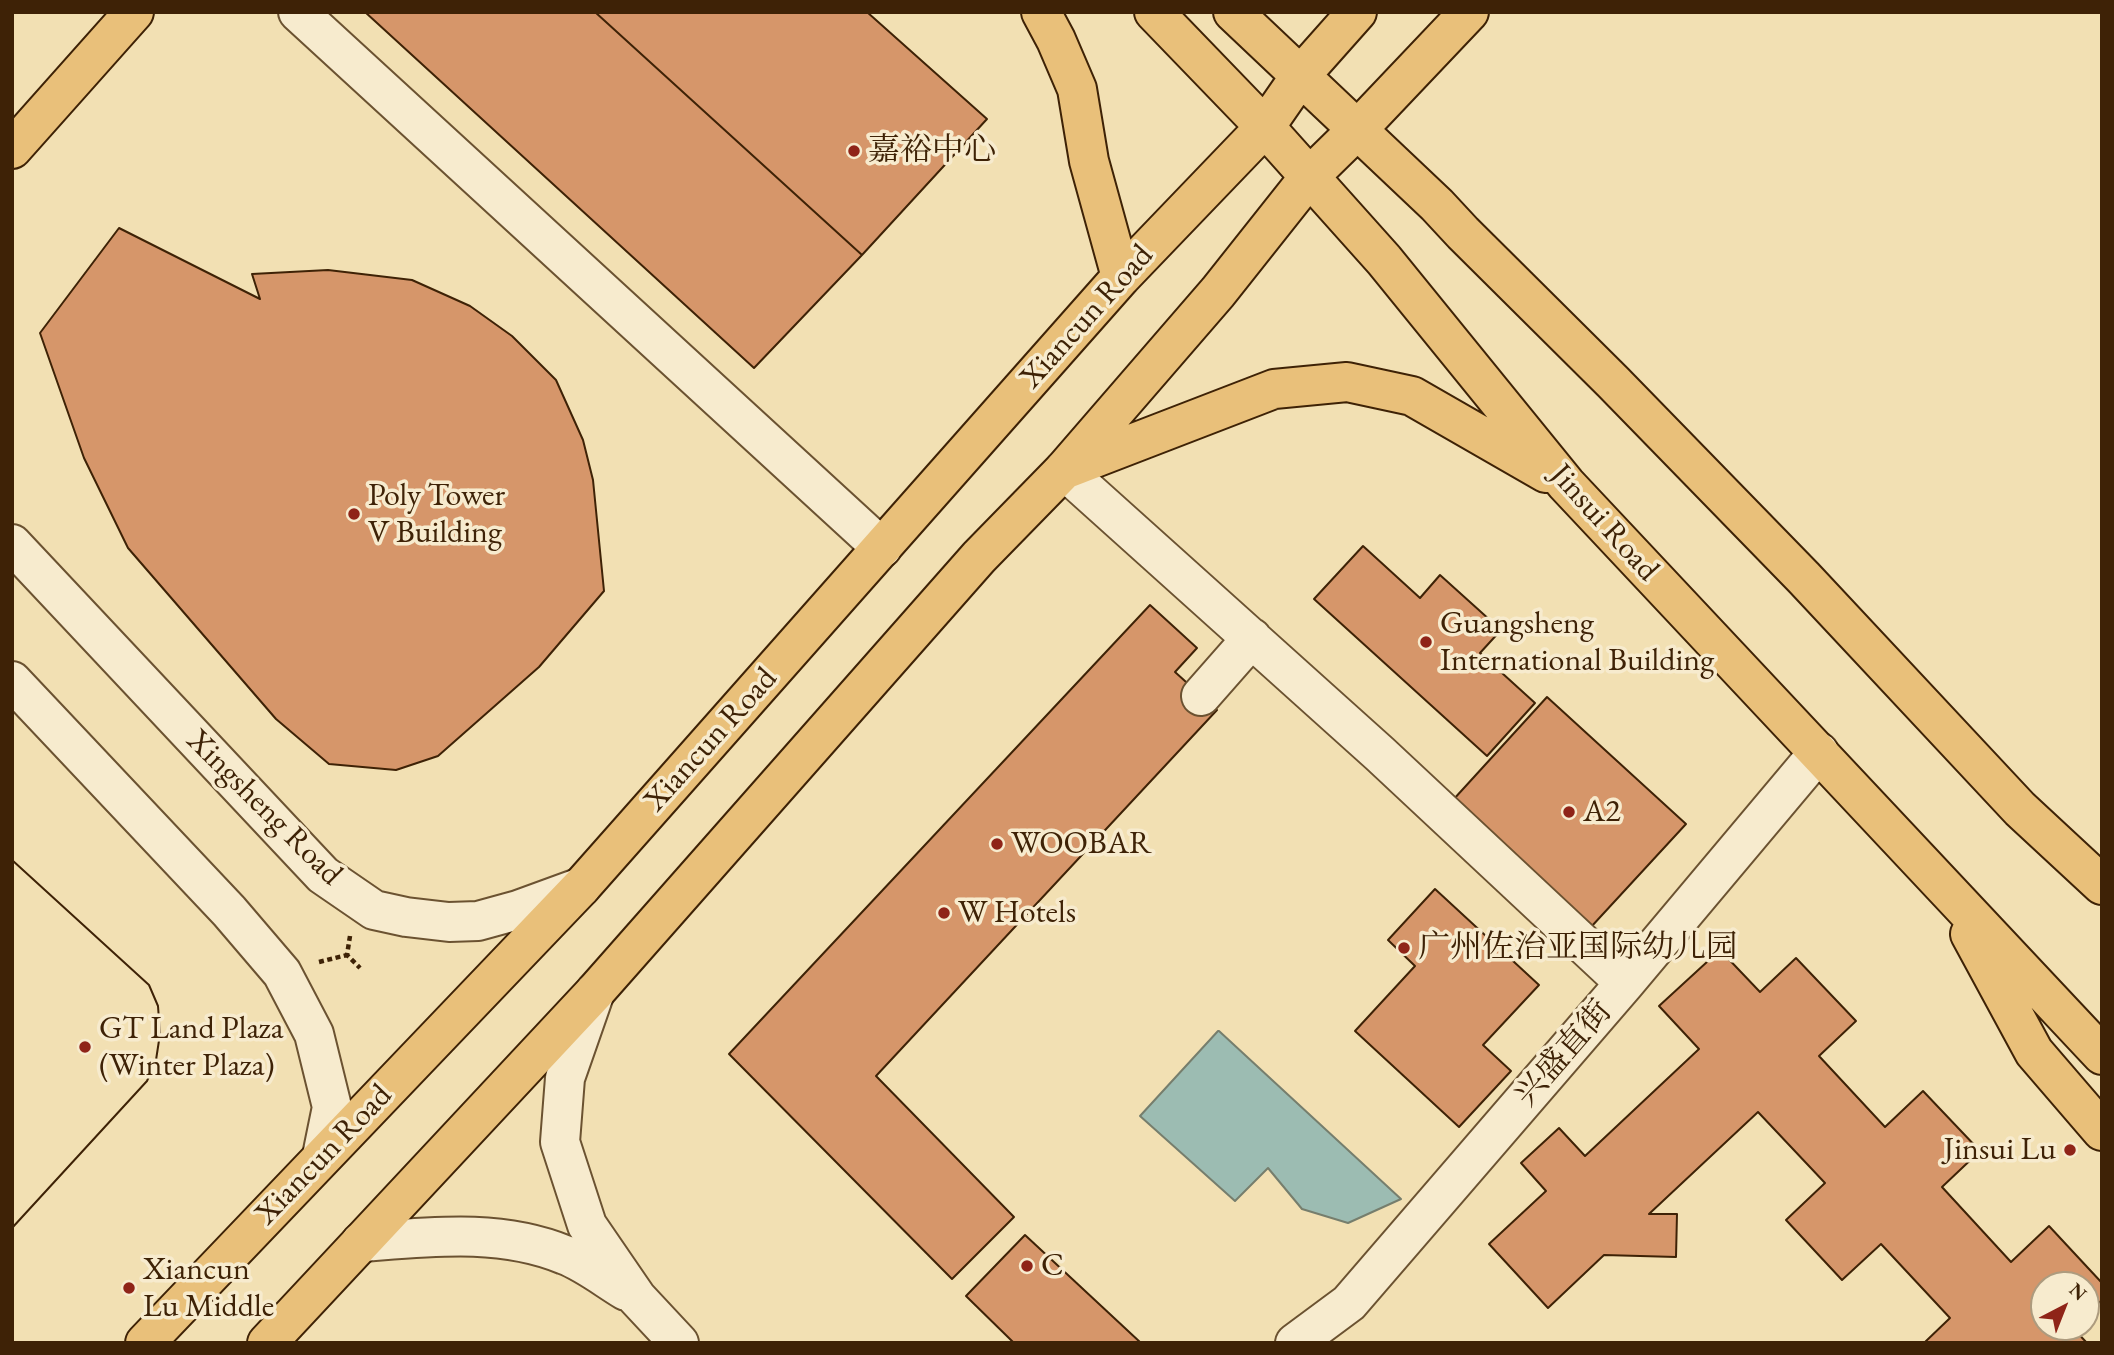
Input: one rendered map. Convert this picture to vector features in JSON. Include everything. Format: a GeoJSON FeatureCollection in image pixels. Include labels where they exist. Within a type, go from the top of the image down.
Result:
{"type":"FeatureCollection","features":[{"type":"Feature","properties":{"kind":"main road"},"geometry":{"type":"LineString","coordinates":[[85,68],[125,12]]}},
{"type":"Feature","properties":{"kind":"main road"},"geometry":{"type":"LineString","coordinates":[[12,149],[134,12]]}},
{"type":"Feature","properties":{"kind":"main road"},"geometry":{"type":"LineString","coordinates":[[1041,12],[1077,89],[1089,160],[1121,277]]}},
{"type":"Feature","properties":{"kind":"main road","name":"Jinsui Road"},"geometry":{"type":"LineString","coordinates":[[1154,12],[1265,127],[1384,260],[1566,484],[1943,886]]}},
{"type":"Feature","properties":{"kind":"main road"},"geometry":{"type":"LineString","coordinates":[[1233,12],[1437,205],[1822,598],[2020,809],[2102,885]]}},
{"type":"Feature","properties":{"kind":"main road"},"geometry":{"type":"LineString","coordinates":[[1263,12],[1301,75]]}},
{"type":"Feature","properties":{"kind":"main road"},"geometry":{"type":"LineString","coordinates":[[1301,75],[1357,12]]}},
{"type":"Feature","properties":{"kind":"main road"},"geometry":{"type":"LineString","coordinates":[[267,1343],[595,992],[979,557],[1064,470],[1218,292],[1310,176],[1358,130],[1469,12]]}},
{"type":"Feature","properties":{"kind":"main road","name":"Xiancun Road"},"geometry":{"type":"LineString","coordinates":[[145,1343],[581,887],[1121,277],[1265,127],[1301,75]]}},
{"type":"Feature","properties":{"kind":"main road"},"geometry":{"type":"LineString","coordinates":[[1064,470],[1274,390],[1347,382],[1412,396],[1566,484]]}},
{"type":"Feature","properties":{"kind":"main road"},"geometry":{"type":"LineString","coordinates":[[2020,809],[2102,916]]}},
{"type":"Feature","properties":{"kind":"main road"},"geometry":{"type":"LineString","coordinates":[[1943,886],[2102,1055]]}},
{"type":"Feature","properties":{"kind":"main road"},"geometry":{"type":"LineString","coordinates":[[1943,886],[2034,1052],[2102,1131]]}},
{"type":"Feature","properties":{"kind":"street"},"geometry":{"type":"LineString","coordinates":[[298,12],[882,548]]}},
{"type":"Feature","properties":{"kind":"street"},"geometry":{"type":"LineString","coordinates":[[1064,470],[1252,638],[1625,983]]}},
{"type":"Feature","properties":{"kind":"street","name":"Xingsheng Road"},"geometry":{"type":"LineString","coordinates":[[12,544],[323,876],[374,910],[449,922],[478,920],[518,911],[581,887]]}},
{"type":"Feature","properties":{"kind":"street"},"geometry":{"type":"LineString","coordinates":[[1201,696],[1252,638]]}},
{"type":"Feature","properties":{"kind":"street"},"geometry":{"type":"LineString","coordinates":[[12,681],[229,911],[282,972],[314,1034],[332,1107],[322,1156]]}},
{"type":"Feature","properties":{"kind":"street","name":"兴盛直街"},"geometry":{"type":"LineString","coordinates":[[1295,1343],[1349,1303],[1625,983],[1819,752]]}},
{"type":"Feature","properties":{"kind":"street"},"geometry":{"type":"LineString","coordinates":[[595,992],[565,1078],[560,1142],[587,1225],[637,1298],[679,1343]]}},
{"type":"Feature","properties":{"kind":"street"},"geometry":{"type":"LineString","coordinates":[[361,1242],[454,1236],[522,1241],[567,1255],[637,1298]]}},
{"type":"Feature","properties":{"kind":"path"},"geometry":{"type":"LineString","coordinates":[[347,955],[351,932]]}},
{"type":"Feature","properties":{"kind":"path"},"geometry":{"type":"LineString","coordinates":[[315,964],[347,955]]}},
{"type":"Feature","properties":{"kind":"path"},"geometry":{"type":"LineString","coordinates":[[347,955],[360,968]]}},
{"type":"Feature","properties":{"kind":"water"},"geometry":{"type":"Polygon","coordinates":[[[1218,1031],[1401,1199],[1348,1223],[1302,1209],[1268,1168],[1235,1201],[1140,1116],[1218,1031]]]}},
{"type":"Feature","properties":{"kind":"building"},"geometry":{"type":"Polygon","coordinates":[[[365,12],[595,12],[862,255],[754,368],[365,12]]]}},
{"type":"Feature","properties":{"kind":"building","name":"嘉裕中心"},"geometry":{"type":"Polygon","coordinates":[[[595,12],[867,12],[987,119],[862,255],[595,12]]]}},
{"type":"Feature","properties":{"kind":"building","name":"Poly Tower V Building"},"geometry":{"type":"Polygon","coordinates":[[[119,228],[260,299],[252,274],[328,270],[412,280],[470,306],[512,336],[556,380],[583,440],[593,480],[604,591],[539,667],[438,756],[396,770],[329,764],[276,719],[128,548],[84,458],[40,333],[119,228]]]}},
{"type":"Feature","properties":{"kind":"building","name":"Guangsheng International Building"},"geometry":{"type":"Polygon","coordinates":[[[1363,546],[1420,598],[1440,575],[1501,630],[1480,653],[1535,703],[1487,756],[1314,599],[1363,546]]]}},
{"type":"Feature","properties":{"kind":"building","name":"W Hotels"},"geometry":{"type":"Polygon","coordinates":[[[1150,605],[1197,648],[1175,672],[1217,710],[876,1076],[1014,1217],[952,1279],[729,1054],[1150,605]]]}},
{"type":"Feature","properties":{"kind":"building","name":"A2"},"geometry":{"type":"Polygon","coordinates":[[[1547,697],[1686,824],[1591,927],[1453,800],[1547,697]]]}},
{"type":"Feature","properties":{"kind":"building","name":"GT Land Plaza (Winter Plaza)"},"geometry":{"type":"Polygon","coordinates":[[[12,860],[149,985],[158,1006],[160,1034],[156,1060],[147,1081],[12,1228],[12,860]]]}},
{"type":"Feature","properties":{"kind":"building","name":"GT Land Plaza (Winter Plaza)"},"geometry":{"type":"Polygon","coordinates":[[[12,860],[149,985],[158,1006],[160,1034],[156,1060],[147,1081],[12,1228],[12,860]]]}},
{"type":"Feature","properties":{"kind":"building"},"geometry":{"type":"Polygon","coordinates":[[[1435,889],[1539,985],[1483,1045],[1511,1071],[1459,1127],[1355,1031],[1415,966],[1388,940],[1435,889]]]}},
{"type":"Feature","properties":{"kind":"building"},"geometry":{"type":"Polygon","coordinates":[[[1720,950],[1760,992],[1796,958],[1856,1021],[1819,1056],[1885,1127],[1923,1091],[1980,1151],[1942,1187],[2011,1262],[2049,1226],[2091,1271],[2030,1271],[2030,1341],[2087,1343],[1924,1343],[1950,1318],[1881,1244],[1842,1280],[1786,1220],[1825,1183],[1758,1112],[1649,1214],[1677,1214],[1676,1257],[1604,1255],[1548,1308],[1489,1244],[1546,1191],[1521,1163],[1559,1128],[1585,1156],[1699,1049],[1659,1006],[1720,950]]]}},
{"type":"Feature","properties":{"kind":"building","name":"C"},"geometry":{"type":"Polygon","coordinates":[[[1025,1235],[1141,1343],[1014,1343],[966,1296],[1025,1235]]]}},
{"type":"Feature","properties":{"kind":"building"},"geometry":{"type":"Polygon","coordinates":[[[2100,1281],[2102,1283],[2100,1302],[2100,1281]]]}},
{"type":"Feature","properties":{"kind":"place","name":"嘉裕中心"},"geometry":{"type":"Point","coordinates":[854,151]}},
{"type":"Feature","properties":{"kind":"place","name":"Poly Tower V Building"},"geometry":{"type":"Point","coordinates":[354,514]}},
{"type":"Feature","properties":{"kind":"place","name":"Guangsheng International Building"},"geometry":{"type":"Point","coordinates":[1426,642]}},
{"type":"Feature","properties":{"kind":"place","name":"A2"},"geometry":{"type":"Point","coordinates":[1569,812]}},
{"type":"Feature","properties":{"kind":"place","name":"WOOBAR"},"geometry":{"type":"Point","coordinates":[997,844]}},
{"type":"Feature","properties":{"kind":"place","name":"W Hotels"},"geometry":{"type":"Point","coordinates":[944,913]}},
{"type":"Feature","properties":{"kind":"place","name":"广州佐治亚国际幼儿园"},"geometry":{"type":"Point","coordinates":[1404,948]}},
{"type":"Feature","properties":{"kind":"place","name":"GT Land Plaza (Winter Plaza)"},"geometry":{"type":"Point","coordinates":[85,1047]}},
{"type":"Feature","properties":{"kind":"place","name":"Jinsui Lu"},"geometry":{"type":"Point","coordinates":[2070,1150]}},
{"type":"Feature","properties":{"kind":"place","name":"C"},"geometry":{"type":"Point","coordinates":[1027,1266]}},
{"type":"Feature","properties":{"kind":"place","name":"Xiancun Lu Middle"},"geometry":{"type":"Point","coordinates":[129,1288]}}]}
